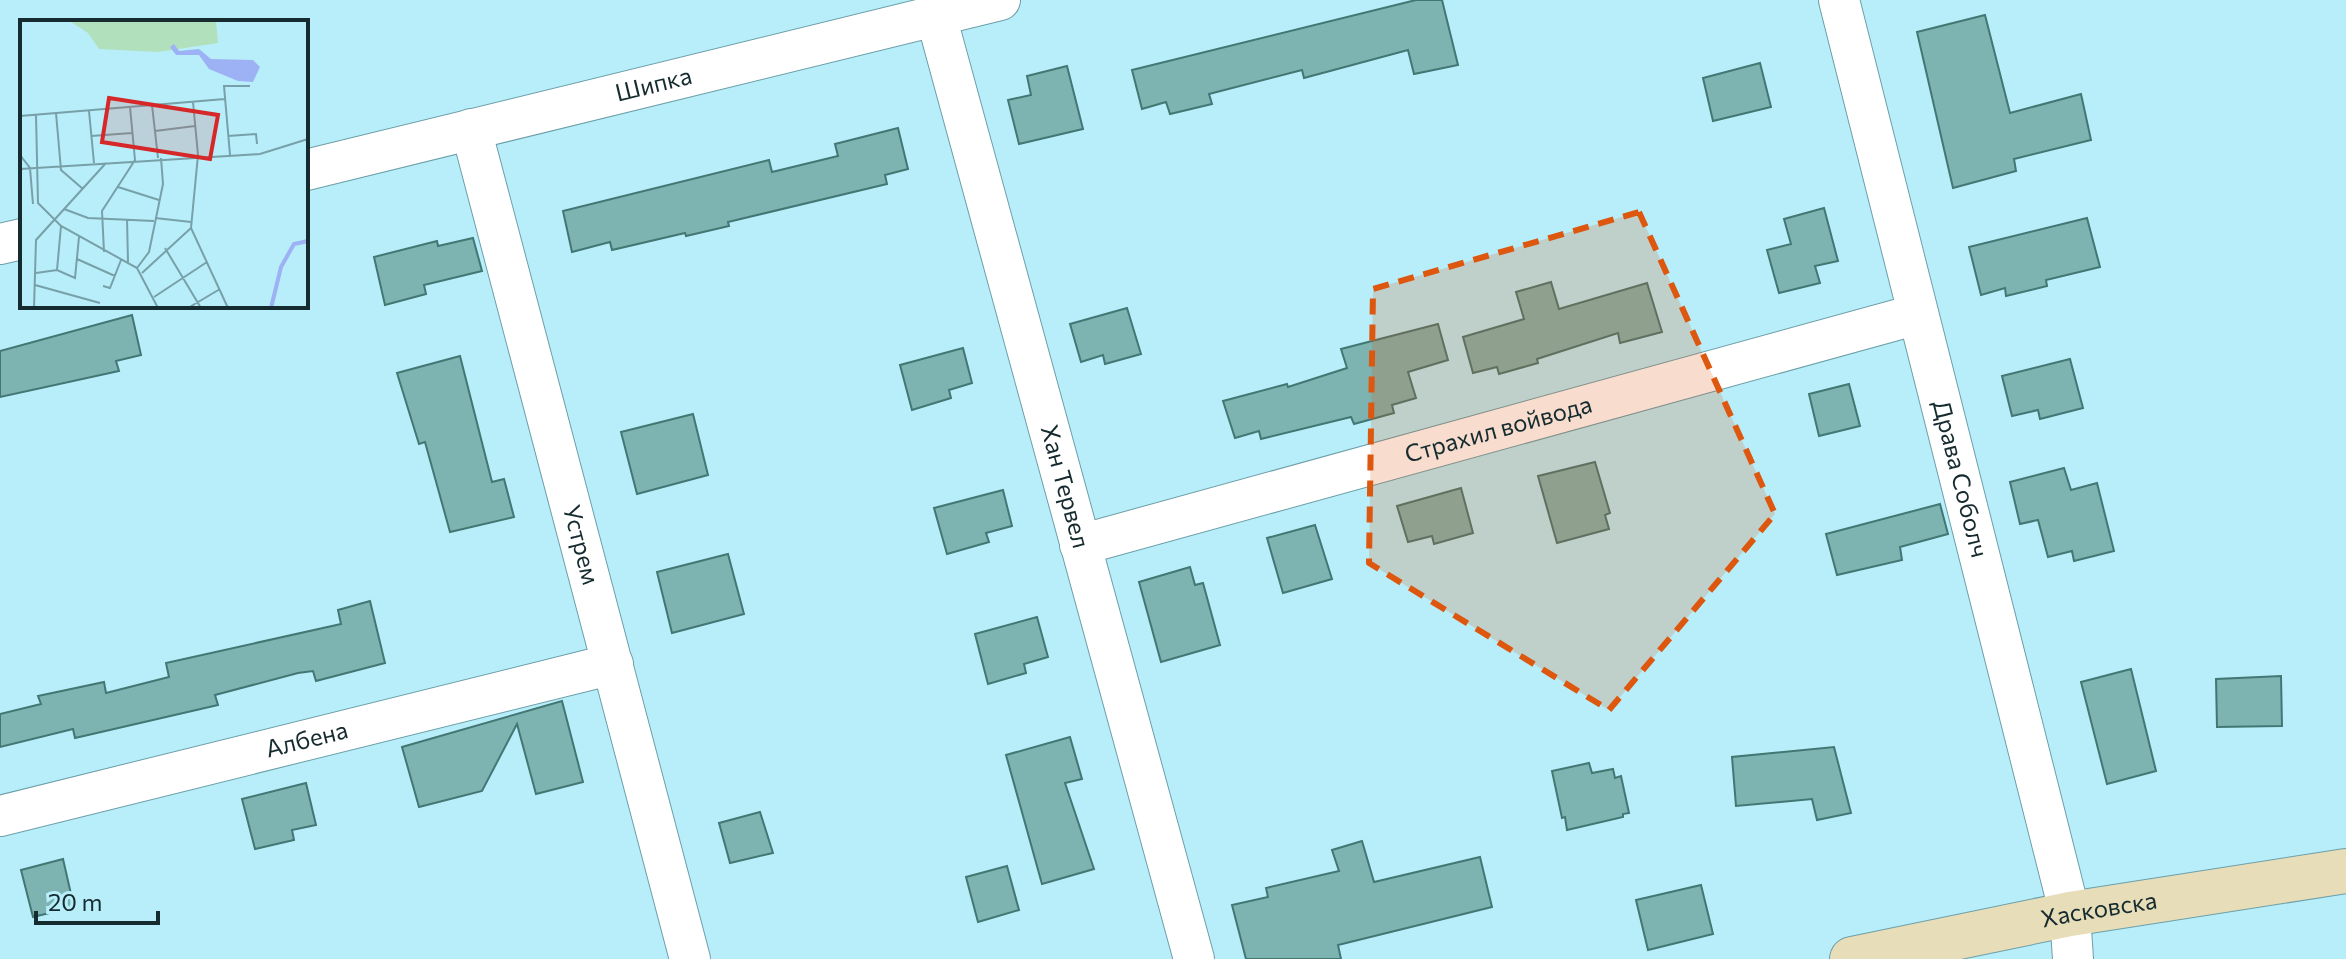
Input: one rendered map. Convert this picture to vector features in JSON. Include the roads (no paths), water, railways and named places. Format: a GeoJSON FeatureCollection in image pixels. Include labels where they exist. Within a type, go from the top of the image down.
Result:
{"type":"FeatureCollection","features":[{"type":"Feature","properties":{"kind":"street","name":"Шипка"},"geometry":{"type":"LineString","coordinates":[[308,170],[1000,0]]}},
{"type":"Feature","properties":{"kind":"street","name":"Драва Соболч"},"geometry":{"type":"LineString","coordinates":[[1839,0],[2070,914],[2073,959]]}},
{"type":"Feature","properties":{"kind":"street","name":"Хан Тервел"},"geometry":{"type":"LineString","coordinates":[[936,16],[1194,959]]}},
{"type":"Feature","properties":{"kind":"street","name":"Устрем"},"geometry":{"type":"LineString","coordinates":[[471,129],[690,959]]}},
{"type":"Feature","properties":{"kind":"street"},"geometry":{"type":"LineString","coordinates":[[0,244],[20,239]]}},
{"type":"Feature","properties":{"kind":"street","name":"Страхил войвода"},"geometry":{"type":"LineString","coordinates":[[1080,545],[1918,314]]}},
{"type":"Feature","properties":{"kind":"street","name":"Албена"},"geometry":{"type":"LineString","coordinates":[[0,816],[613,664]]}},
{"type":"Feature","properties":{"kind":"street","name":"Хасковска"},"geometry":{"type":"LineString","coordinates":[[1852,959],[2070,914],[2346,871]]}}]}
